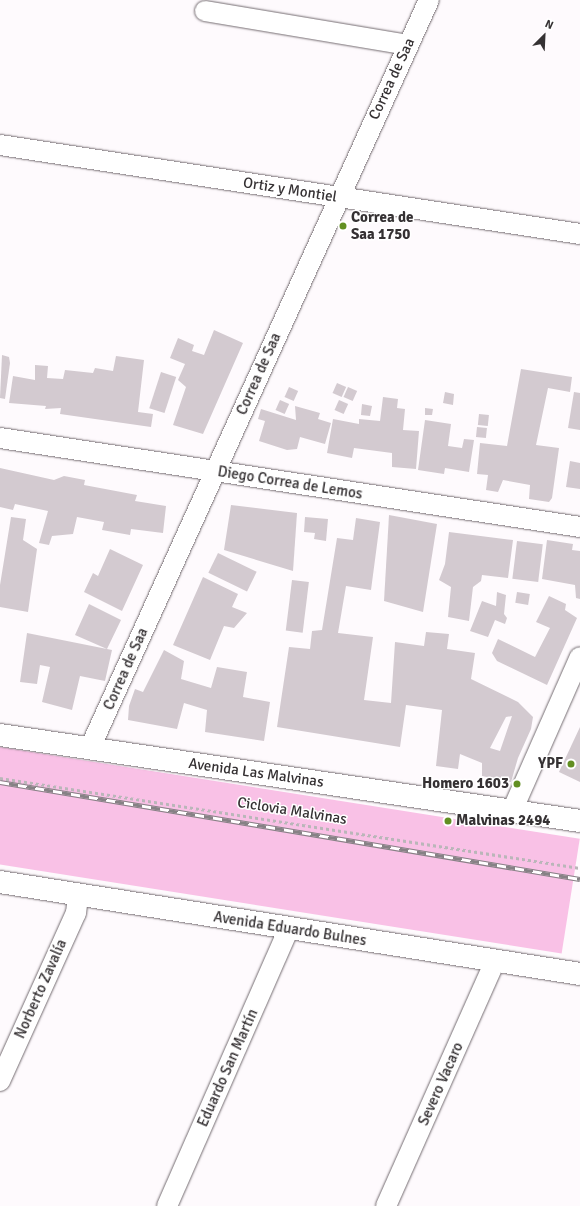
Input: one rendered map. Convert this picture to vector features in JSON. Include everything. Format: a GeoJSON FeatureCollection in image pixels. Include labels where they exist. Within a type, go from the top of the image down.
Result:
{"type":"FeatureCollection","features":[{"type":"Feature","properties":{"kind":"main road","name":"Avenida Las Malvinas"},"geometry":{"type":"LineString","coordinates":[[0,735],[580,821]]}},
{"type":"Feature","properties":{"kind":"main road","name":"Avenida Eduardo Bulnes"},"geometry":{"type":"LineString","coordinates":[[0,882],[288,930],[580,974]]}},
{"type":"Feature","properties":{"kind":"street","name":"Correa de Saa"},"geometry":{"type":"LineString","coordinates":[[90,748],[429,0]]}},
{"type":"Feature","properties":{"kind":"street"},"geometry":{"type":"LineString","coordinates":[[205,11],[408,45]]}},
{"type":"Feature","properties":{"kind":"street","name":"Ortiz y Montiel"},"geometry":{"type":"LineString","coordinates":[[0,145],[580,234]]}},
{"type":"Feature","properties":{"kind":"street","name":"Diego Correa de Lemos"},"geometry":{"type":"LineString","coordinates":[[0,438],[580,527]]}},
{"type":"Feature","properties":{"kind":"street"},"geometry":{"type":"LineString","coordinates":[[512,811],[580,658]]}},
{"type":"Feature","properties":{"kind":"street","name":"Norberto Zavalía"},"geometry":{"type":"LineString","coordinates":[[0,1081],[76,913],[78,896]]}},
{"type":"Feature","properties":{"kind":"street","name":"Eduardo San Martín"},"geometry":{"type":"LineString","coordinates":[[167,1206],[288,930]]}},
{"type":"Feature","properties":{"kind":"street","name":"Severo Vacaro"},"geometry":{"type":"LineString","coordinates":[[386,1206],[495,961]]}},
{"type":"Feature","properties":{"kind":"path","name":"Ciclovia Malvinas"},"geometry":{"type":"LineString","coordinates":[[0,778],[580,868]]}},
{"type":"Feature","properties":{"kind":"shaded area"},"geometry":{"type":"Polygon","coordinates":[[[0,747],[580,839],[562,953],[0,864],[0,747]]]}},
{"type":"Feature","properties":{"kind":"building"},"geometry":{"type":"Polygon","coordinates":[[[214,330],[243,343],[203,434],[173,425],[186,387],[178,380],[185,364],[170,358],[178,338],[194,345],[192,351],[204,355],[214,330]]]}},
{"type":"Feature","properties":{"kind":"building"},"geometry":{"type":"Polygon","coordinates":[[[2,355],[9,357],[10,363],[5,399],[0,398],[2,355]]]}},
{"type":"Feature","properties":{"kind":"building"},"geometry":{"type":"Polygon","coordinates":[[[116,356],[144,360],[138,412],[153,414],[151,427],[60,414],[61,408],[45,409],[46,406],[9,403],[13,376],[35,380],[35,365],[48,366],[47,378],[63,379],[65,370],[93,373],[95,368],[113,371],[116,356]]]}},
{"type":"Feature","properties":{"kind":"building"},"geometry":{"type":"Polygon","coordinates":[[[521,369],[572,377],[570,392],[548,388],[536,445],[559,448],[552,498],[549,502],[529,499],[530,485],[503,480],[498,492],[486,490],[488,475],[477,474],[480,443],[507,446],[521,369]]]}},
{"type":"Feature","properties":{"kind":"building"},"geometry":{"type":"Polygon","coordinates":[[[161,372],[176,377],[164,413],[149,408],[161,372]]]}},
{"type":"Feature","properties":{"kind":"building"},"geometry":{"type":"Polygon","coordinates":[[[337,383],[346,387],[342,397],[333,393],[337,383]]]}},
{"type":"Feature","properties":{"kind":"building"},"geometry":{"type":"Polygon","coordinates":[[[289,387],[298,391],[294,401],[285,397],[289,387]]]}},
{"type":"Feature","properties":{"kind":"building"},"geometry":{"type":"Polygon","coordinates":[[[348,387],[357,391],[353,401],[344,397],[348,387]]]}},
{"type":"Feature","properties":{"kind":"building"},"geometry":{"type":"Polygon","coordinates":[[[445,392],[454,394],[453,405],[443,403],[445,392]]]}},
{"type":"Feature","properties":{"kind":"building"},"geometry":{"type":"Polygon","coordinates":[[[574,392],[580,393],[580,430],[568,428],[574,392]]]}},
{"type":"Feature","properties":{"kind":"building"},"geometry":{"type":"Polygon","coordinates":[[[383,397],[398,399],[397,408],[405,409],[403,430],[419,431],[416,469],[392,467],[392,453],[354,448],[352,458],[327,453],[333,419],[359,424],[359,419],[380,421],[383,397]]]}},
{"type":"Feature","properties":{"kind":"building"},"geometry":{"type":"Polygon","coordinates":[[[280,400],[289,404],[285,414],[276,410],[280,400]]]}},
{"type":"Feature","properties":{"kind":"building"},"geometry":{"type":"Polygon","coordinates":[[[339,400],[348,404],[344,414],[335,410],[339,400]]]}},
{"type":"Feature","properties":{"kind":"building"},"geometry":{"type":"Polygon","coordinates":[[[362,404],[372,406],[370,416],[361,415],[362,404]]]}},
{"type":"Feature","properties":{"kind":"building"},"geometry":{"type":"Polygon","coordinates":[[[295,406],[320,413],[318,419],[331,423],[325,444],[300,437],[297,449],[287,450],[259,441],[265,421],[258,419],[261,409],[296,420],[295,406]]]}},
{"type":"Feature","properties":{"kind":"building"},"geometry":{"type":"Polygon","coordinates":[[[425,408],[433,409],[432,415],[425,415],[425,408]]]}},
{"type":"Feature","properties":{"kind":"building"},"geometry":{"type":"Polygon","coordinates":[[[479,414],[489,415],[488,426],[478,425],[479,414]]]}},
{"type":"Feature","properties":{"kind":"building"},"geometry":{"type":"Polygon","coordinates":[[[425,420],[451,424],[448,446],[462,448],[464,439],[474,440],[469,472],[445,468],[444,474],[418,470],[425,420]]]}},
{"type":"Feature","properties":{"kind":"building"},"geometry":{"type":"Polygon","coordinates":[[[477,427],[487,428],[486,438],[476,437],[477,427]]]}},
{"type":"Feature","properties":{"kind":"building"},"geometry":{"type":"Polygon","coordinates":[[[570,461],[580,463],[580,489],[566,487],[570,461]]]}},
{"type":"Feature","properties":{"kind":"building"},"geometry":{"type":"Polygon","coordinates":[[[0,468],[54,480],[64,476],[85,480],[84,485],[137,495],[135,501],[166,506],[163,533],[131,529],[130,535],[102,530],[104,522],[77,517],[73,534],[52,536],[49,545],[39,543],[48,511],[15,504],[13,510],[0,507],[0,468]]]}},
{"type":"Feature","properties":{"kind":"building"},"geometry":{"type":"Polygon","coordinates":[[[231,505],[297,513],[293,571],[224,550],[231,505]]]}},
{"type":"Feature","properties":{"kind":"building"},"geometry":{"type":"Polygon","coordinates":[[[389,515],[437,524],[423,612],[384,601],[389,515]]]}},
{"type":"Feature","properties":{"kind":"building"},"geometry":{"type":"Polygon","coordinates":[[[11,517],[26,519],[23,540],[37,549],[28,612],[0,607],[0,585],[11,517]]]}},
{"type":"Feature","properties":{"kind":"building"},"geometry":{"type":"Polygon","coordinates":[[[305,517],[328,519],[326,541],[314,539],[315,533],[304,532],[305,517]]]}},
{"type":"Feature","properties":{"kind":"building"},"geometry":{"type":"Polygon","coordinates":[[[356,518],[380,522],[371,590],[346,586],[338,633],[373,637],[364,700],[391,703],[395,642],[424,646],[426,632],[449,634],[447,649],[475,653],[471,679],[518,702],[533,717],[531,729],[518,758],[511,782],[482,776],[482,763],[460,754],[458,769],[436,766],[442,710],[406,705],[400,747],[277,727],[289,647],[310,649],[312,631],[322,630],[337,538],[353,540],[356,518]],[[512,716],[506,717],[490,748],[500,751],[512,716]]]}},
{"type":"Feature","properties":{"kind":"building"},"geometry":{"type":"Polygon","coordinates":[[[449,532],[513,540],[508,578],[482,575],[481,581],[473,587],[469,621],[448,617],[451,587],[439,580],[445,564],[449,532]]]}},
{"type":"Feature","properties":{"kind":"building"},"geometry":{"type":"Polygon","coordinates":[[[547,540],[573,544],[572,550],[580,551],[580,599],[576,598],[575,585],[542,579],[547,540]]]}},
{"type":"Feature","properties":{"kind":"building"},"geometry":{"type":"Polygon","coordinates":[[[517,541],[543,544],[538,582],[512,579],[517,541]]]}},
{"type":"Feature","properties":{"kind":"building"},"geometry":{"type":"Polygon","coordinates":[[[110,549],[143,565],[122,611],[84,592],[93,573],[98,576],[110,549]]]}},
{"type":"Feature","properties":{"kind":"building"},"geometry":{"type":"Polygon","coordinates":[[[218,553],[257,572],[247,592],[208,573],[218,553]]]}},
{"type":"Feature","properties":{"kind":"building"},"geometry":{"type":"Polygon","coordinates":[[[203,577],[238,594],[232,607],[247,613],[234,628],[224,626],[210,660],[173,645],[203,577]]]}},
{"type":"Feature","properties":{"kind":"building"},"geometry":{"type":"Polygon","coordinates":[[[292,580],[309,582],[303,633],[286,631],[292,580]]]}},
{"type":"Feature","properties":{"kind":"building"},"geometry":{"type":"Polygon","coordinates":[[[497,592],[506,595],[504,614],[507,618],[505,624],[495,620],[488,637],[470,631],[482,601],[496,606],[497,592]]]}},
{"type":"Feature","properties":{"kind":"building"},"geometry":{"type":"Polygon","coordinates":[[[517,592],[530,594],[528,605],[515,603],[517,592]]]}},
{"type":"Feature","properties":{"kind":"building"},"geometry":{"type":"Polygon","coordinates":[[[549,596],[566,604],[565,610],[577,618],[547,685],[497,661],[492,653],[498,639],[535,657],[550,628],[536,622],[549,596]]]}},
{"type":"Feature","properties":{"kind":"building"},"geometry":{"type":"Polygon","coordinates":[[[89,604],[121,620],[107,649],[75,635],[89,604]]]}},
{"type":"Feature","properties":{"kind":"building"},"geometry":{"type":"Polygon","coordinates":[[[27,633],[112,650],[105,681],[80,676],[72,710],[42,702],[50,667],[40,665],[37,684],[20,682],[27,633]]]}},
{"type":"Feature","properties":{"kind":"building"},"geometry":{"type":"Polygon","coordinates":[[[164,650],[184,661],[181,679],[211,688],[217,667],[247,672],[243,697],[270,702],[264,741],[205,732],[207,710],[184,703],[177,729],[128,720],[129,706],[135,689],[143,692],[164,650]]]}},
{"type":"Feature","properties":{"kind":"building"},"geometry":{"type":"Polygon","coordinates":[[[580,727],[580,782],[559,772],[580,727]]]}},
{"type":"Feature","properties":{"kind":"railway"},"geometry":{"type":"LineString","coordinates":[[0,782],[580,879]]}},
{"type":"Feature","properties":{"kind":"place","name":"Correa de Saa 1750"},"geometry":{"type":"Point","coordinates":[343,226]}},
{"type":"Feature","properties":{"kind":"place","name":"YPF"},"geometry":{"type":"Point","coordinates":[571,764]}},
{"type":"Feature","properties":{"kind":"place","name":"Homero 1603"},"geometry":{"type":"Point","coordinates":[517,784]}},
{"type":"Feature","properties":{"kind":"place","name":"Malvinas 2494"},"geometry":{"type":"Point","coordinates":[448,821]}}]}
